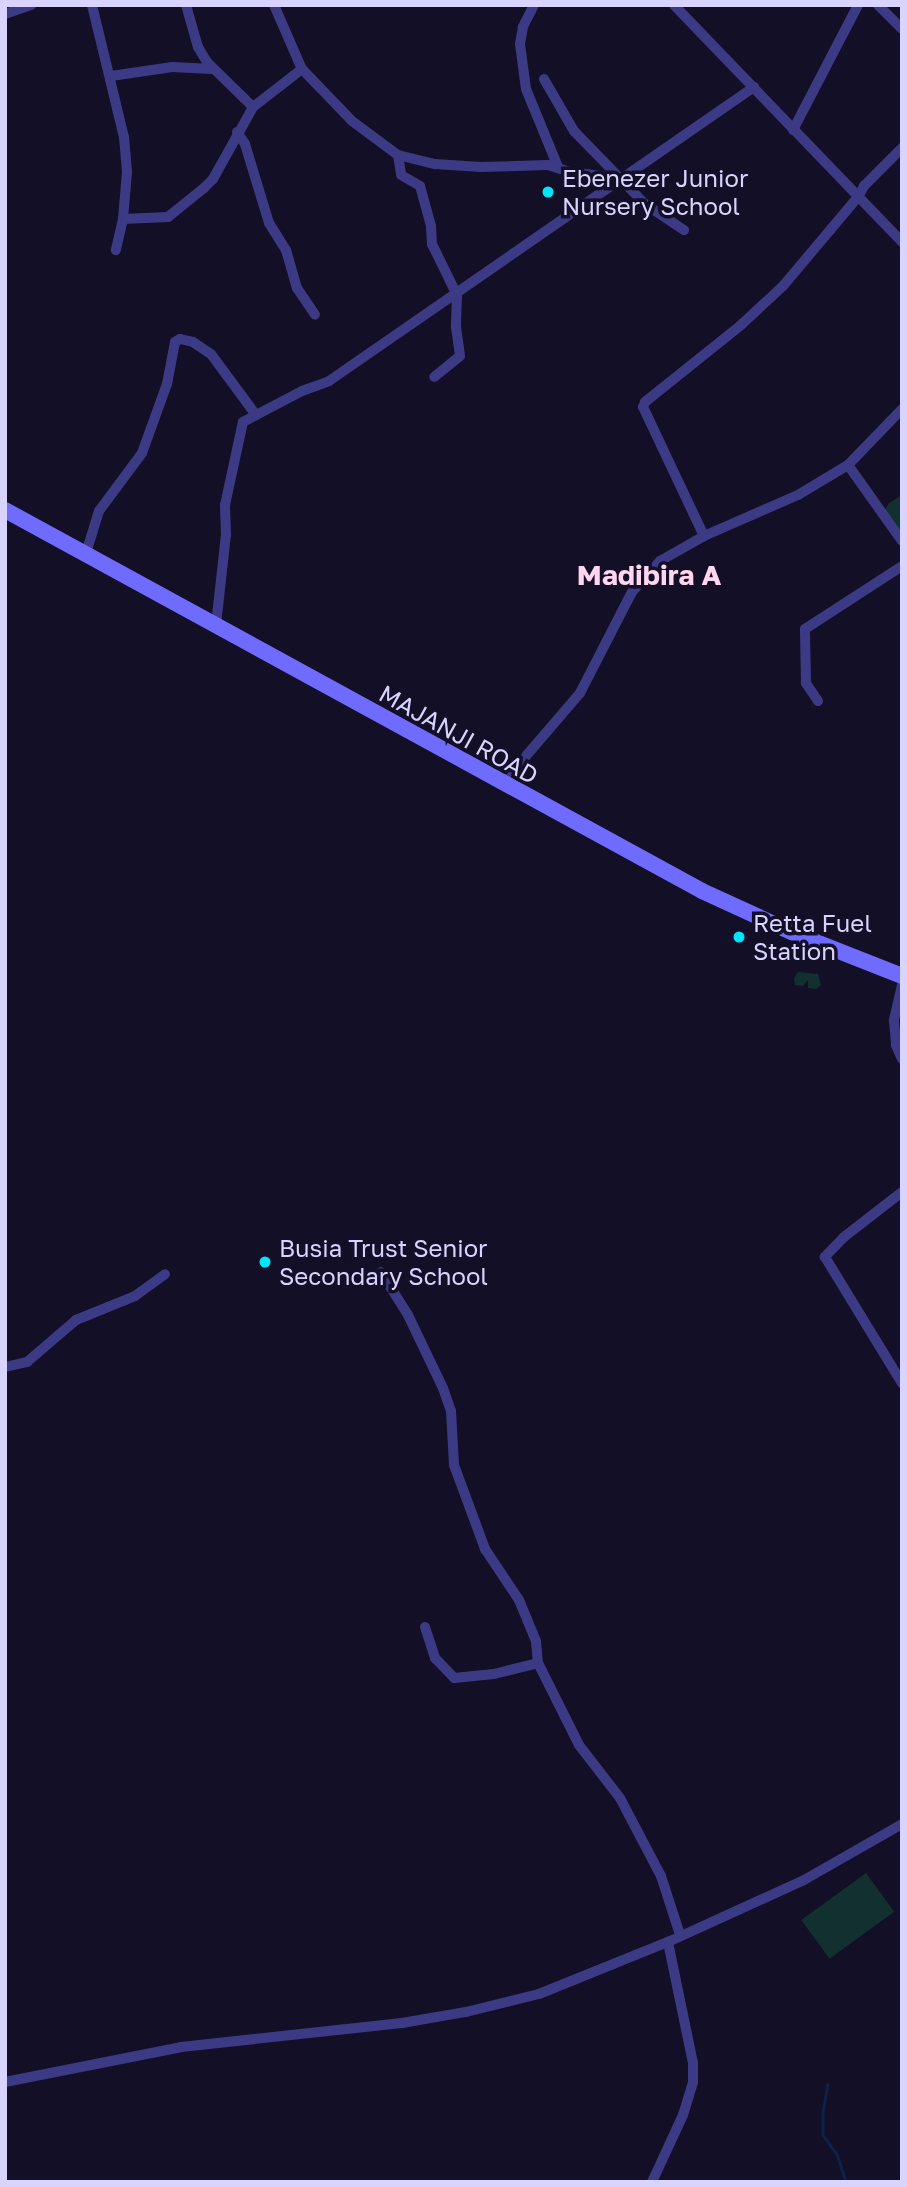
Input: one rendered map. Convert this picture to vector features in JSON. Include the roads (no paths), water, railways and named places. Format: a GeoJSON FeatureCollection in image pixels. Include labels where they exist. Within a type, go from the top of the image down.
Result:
{"type":"FeatureCollection","features":[{"type":"Feature","properties":{"kind":"main road","name":"MAJANJI ROAD"},"geometry":{"type":"LineString","coordinates":[[5,510],[702,891],[798,935],[902,976]]}},
{"type":"Feature","properties":{"kind":"street"},"geometry":{"type":"LineString","coordinates":[[5,14],[31,5]]}},
{"type":"Feature","properties":{"kind":"street"},"geometry":{"type":"LineString","coordinates":[[92,5],[111,76],[127,172],[123,219],[116,250]]}},
{"type":"Feature","properties":{"kind":"street"},"geometry":{"type":"LineString","coordinates":[[186,5],[198,47],[212,69],[253,107]]}},
{"type":"Feature","properties":{"kind":"street"},"geometry":{"type":"LineString","coordinates":[[275,5],[303,69],[352,121],[398,155],[458,165],[558,167],[570,172],[618,178]]}},
{"type":"Feature","properties":{"kind":"street"},"geometry":{"type":"LineString","coordinates":[[534,5],[523,27],[520,44],[526,89],[558,167]]}},
{"type":"Feature","properties":{"kind":"street"},"geometry":{"type":"LineString","coordinates":[[674,5],[902,242]]}},
{"type":"Feature","properties":{"kind":"street"},"geometry":{"type":"LineString","coordinates":[[793,130],[858,5]]}},
{"type":"Feature","properties":{"kind":"street"},"geometry":{"type":"LineString","coordinates":[[878,5],[902,29]]}},
{"type":"Feature","properties":{"kind":"street"},"geometry":{"type":"LineString","coordinates":[[111,76],[172,67],[212,69]]}},
{"type":"Feature","properties":{"kind":"street"},"geometry":{"type":"LineString","coordinates":[[123,219],[168,217],[213,179],[253,107],[303,69]]}},
{"type":"Feature","properties":{"kind":"street"},"geometry":{"type":"LineString","coordinates":[[544,79],[574,131],[645,204],[684,230]]}},
{"type":"Feature","properties":{"kind":"street"},"geometry":{"type":"LineString","coordinates":[[216,625],[226,535],[227,494],[243,422],[302,391],[329,381],[457,295],[618,178],[754,87]]}},
{"type":"Feature","properties":{"kind":"street"},"geometry":{"type":"LineString","coordinates":[[237,132],[244,144],[269,223],[286,250],[297,288],[315,315]]}},
{"type":"Feature","properties":{"kind":"street"},"geometry":{"type":"LineString","coordinates":[[704,536],[643,407],[645,402],[741,326],[783,286],[858,197],[864,186],[902,148]]}},
{"type":"Feature","properties":{"kind":"street"},"geometry":{"type":"LineString","coordinates":[[398,155],[401,175],[420,186],[431,226],[432,244],[457,295],[456,327],[460,356],[434,376]]}},
{"type":"Feature","properties":{"kind":"street"},"geometry":{"type":"LineString","coordinates":[[86,552],[99,511],[142,453],[167,384],[175,342],[180,339],[193,342],[211,354],[256,415]]}},
{"type":"Feature","properties":{"kind":"street"},"geometry":{"type":"LineString","coordinates":[[502,784],[580,693],[632,592],[660,561],[704,536],[769,510],[848,465],[902,409]]}},
{"type":"Feature","properties":{"kind":"street"},"geometry":{"type":"LineString","coordinates":[[848,465],[902,541]]}},
{"type":"Feature","properties":{"kind":"street"},"geometry":{"type":"LineString","coordinates":[[818,701],[806,683],[805,629],[902,566]]}},
{"type":"Feature","properties":{"kind":"street"},"geometry":{"type":"LineString","coordinates":[[902,985],[894,1021],[896,1045],[902,1059]]}},
{"type":"Feature","properties":{"kind":"street"},"geometry":{"type":"LineString","coordinates":[[902,1192],[844,1237],[825,1256],[902,1383]]}},
{"type":"Feature","properties":{"kind":"street"},"geometry":{"type":"LineString","coordinates":[[381,1272],[408,1315],[443,1388],[451,1411],[454,1465],[485,1549],[519,1600],[532,1627],[538,1663],[579,1745],[620,1798],[661,1876],[680,1935]]}},
{"type":"Feature","properties":{"kind":"street"},"geometry":{"type":"LineString","coordinates":[[5,1367],[27,1362],[76,1320],[135,1296],[165,1274]]}},
{"type":"Feature","properties":{"kind":"street"},"geometry":{"type":"LineString","coordinates":[[425,1627],[435,1658],[454,1678],[494,1674],[538,1663]]}},
{"type":"Feature","properties":{"kind":"street"},"geometry":{"type":"LineString","coordinates":[[5,2082],[181,2047],[401,2023],[466,2012],[539,1994],[667,1942],[804,1881],[902,1824]]}},
{"type":"Feature","properties":{"kind":"street"},"geometry":{"type":"LineString","coordinates":[[652,2182],[683,2116],[693,2082],[693,2063],[667,1942]]}},
{"type":"Feature","properties":{"kind":"waterway"},"geometry":{"type":"LineString","coordinates":[[828,2084],[823,2113],[823,2135],[837,2154],[846,2182]]}},
{"type":"Feature","properties":{"kind":"place","name":"Ebenezer Junior Nursery School"},"geometry":{"type":"Point","coordinates":[548,192]}},
{"type":"Feature","properties":{"kind":"place","name":"Retta Fuel Station"},"geometry":{"type":"Point","coordinates":[739,937]}},
{"type":"Feature","properties":{"kind":"place","name":"Busia Trust Senior Secondary School"},"geometry":{"type":"Point","coordinates":[265,1262]}},
{"type":"Feature","properties":{"kind":"district","name":"Madibira A"},"geometry":{"type":"Point","coordinates":[649,575]}}]}
